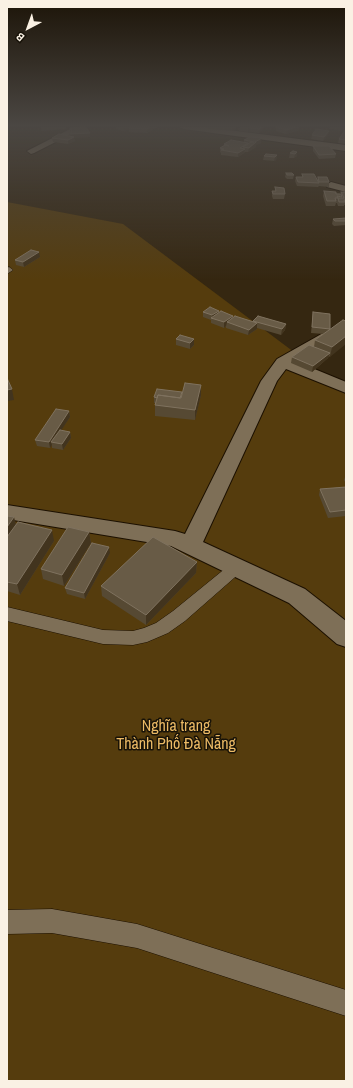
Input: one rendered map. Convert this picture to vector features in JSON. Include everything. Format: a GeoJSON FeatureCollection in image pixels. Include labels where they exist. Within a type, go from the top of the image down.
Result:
{"type":"FeatureCollection","features":[{"type":"Feature","properties":{"kind":"street"},"geometry":{"type":"LineString","coordinates":[[330,185],[346,189]]}},
{"type":"Feature","properties":{"kind":"street"},"geometry":{"type":"LineString","coordinates":[[190,546],[269,381],[283,362],[346,326]]}},
{"type":"Feature","properties":{"kind":"street"},"geometry":{"type":"LineString","coordinates":[[283,362],[346,388]]}},
{"type":"Feature","properties":{"kind":"street"},"geometry":{"type":"LineString","coordinates":[[7,512],[175,539],[297,596],[346,636]]}},
{"type":"Feature","properties":{"kind":"lane"},"geometry":{"type":"LineString","coordinates":[[7,614],[103,636],[133,638],[147,635],[162,628],[179,616],[237,567]]}},
{"type":"Feature","properties":{"kind":"lane"},"geometry":{"type":"LineString","coordinates":[[7,922],[52,921],[137,936],[346,1003]]}},
{"type":"Feature","properties":{"kind":"green space","name":"Nghĩa trang Thành Phố Đà Nẵng"},"geometry":{"type":"Polygon","coordinates":[[[7,202],[123,224],[346,391],[346,1081],[7,1081],[7,202]]]}},
{"type":"Feature","properties":{"kind":"building"},"geometry":{"type":"Polygon","coordinates":[[[296,178],[316,178],[319,183],[298,182],[296,178]]]}},
{"type":"Feature","properties":{"kind":"building"},"geometry":{"type":"Polygon","coordinates":[[[318,178],[327,178],[329,182],[319,182],[318,178]]]}},
{"type":"Feature","properties":{"kind":"building"},"geometry":{"type":"Polygon","coordinates":[[[275,187],[284,188],[285,194],[273,194],[272,191],[276,191],[275,187]]]}},
{"type":"Feature","properties":{"kind":"building"},"geometry":{"type":"Polygon","coordinates":[[[324,191],[336,192],[336,194],[341,194],[342,197],[337,196],[338,198],[335,198],[336,201],[327,201],[324,191]]]}},
{"type":"Feature","properties":{"kind":"building"},"geometry":{"type":"Polygon","coordinates":[[[341,192],[346,192],[345,202],[339,202],[338,198],[344,198],[341,192]]]}},
{"type":"Feature","properties":{"kind":"building"},"geometry":{"type":"Polygon","coordinates":[[[346,218],[346,221],[335,221],[333,219],[346,218]]]}},
{"type":"Feature","properties":{"kind":"building"},"geometry":{"type":"Polygon","coordinates":[[[31,250],[39,252],[23,262],[15,260],[31,250]]]}},
{"type":"Feature","properties":{"kind":"building"},"geometry":{"type":"Polygon","coordinates":[[[210,307],[219,311],[212,315],[203,312],[210,307]]]}},
{"type":"Feature","properties":{"kind":"building"},"geometry":{"type":"Polygon","coordinates":[[[221,311],[233,316],[224,322],[211,318],[221,311]]]}},
{"type":"Feature","properties":{"kind":"building"},"geometry":{"type":"Polygon","coordinates":[[[313,312],[330,314],[330,329],[312,327],[313,312]]]}},
{"type":"Feature","properties":{"kind":"building"},"geometry":{"type":"Polygon","coordinates":[[[235,316],[257,323],[249,330],[227,322],[235,316]]]}},
{"type":"Feature","properties":{"kind":"building"},"geometry":{"type":"Polygon","coordinates":[[[258,316],[286,324],[282,329],[253,321],[258,316]]]}},
{"type":"Feature","properties":{"kind":"building"},"geometry":{"type":"Polygon","coordinates":[[[343,320],[346,321],[346,336],[332,347],[315,340],[343,320]]]}},
{"type":"Feature","properties":{"kind":"building"},"geometry":{"type":"Polygon","coordinates":[[[180,335],[194,339],[190,343],[176,339],[180,335]]]}},
{"type":"Feature","properties":{"kind":"building"},"geometry":{"type":"Polygon","coordinates":[[[309,345],[330,353],[313,366],[292,357],[309,345]]]}},
{"type":"Feature","properties":{"kind":"building"},"geometry":{"type":"Polygon","coordinates":[[[7,378],[12,389],[7,390],[7,378]]]}},
{"type":"Feature","properties":{"kind":"building"},"geometry":{"type":"Polygon","coordinates":[[[185,383],[201,385],[195,410],[155,405],[158,395],[181,398],[185,383]]]}},
{"type":"Feature","properties":{"kind":"building"},"geometry":{"type":"Polygon","coordinates":[[[157,389],[182,392],[180,398],[158,395],[157,398],[154,397],[157,389]]]}},
{"type":"Feature","properties":{"kind":"building"},"geometry":{"type":"Polygon","coordinates":[[[56,409],[69,411],[49,442],[35,440],[56,409]]]}},
{"type":"Feature","properties":{"kind":"building"},"geometry":{"type":"Polygon","coordinates":[[[60,430],[70,432],[62,444],[51,442],[60,430]]]}},
{"type":"Feature","properties":{"kind":"building"},"geometry":{"type":"Polygon","coordinates":[[[346,487],[346,510],[330,512],[320,489],[346,487]]]}},
{"type":"Feature","properties":{"kind":"building"},"geometry":{"type":"Polygon","coordinates":[[[7,516],[14,517],[7,527],[7,516]]]}},
{"type":"Feature","properties":{"kind":"building"},"geometry":{"type":"Polygon","coordinates":[[[18,522],[52,530],[17,584],[7,582],[7,537],[18,522]]]}},
{"type":"Feature","properties":{"kind":"building"},"geometry":{"type":"Polygon","coordinates":[[[68,527],[89,532],[62,575],[41,569],[68,527]]]}},
{"type":"Feature","properties":{"kind":"building"},"geometry":{"type":"Polygon","coordinates":[[[153,537],[197,562],[146,615],[101,586],[153,537]]]}},
{"type":"Feature","properties":{"kind":"building"},"geometry":{"type":"Polygon","coordinates":[[[92,543],[109,547],[84,593],[65,588],[92,543]]]}}]}
